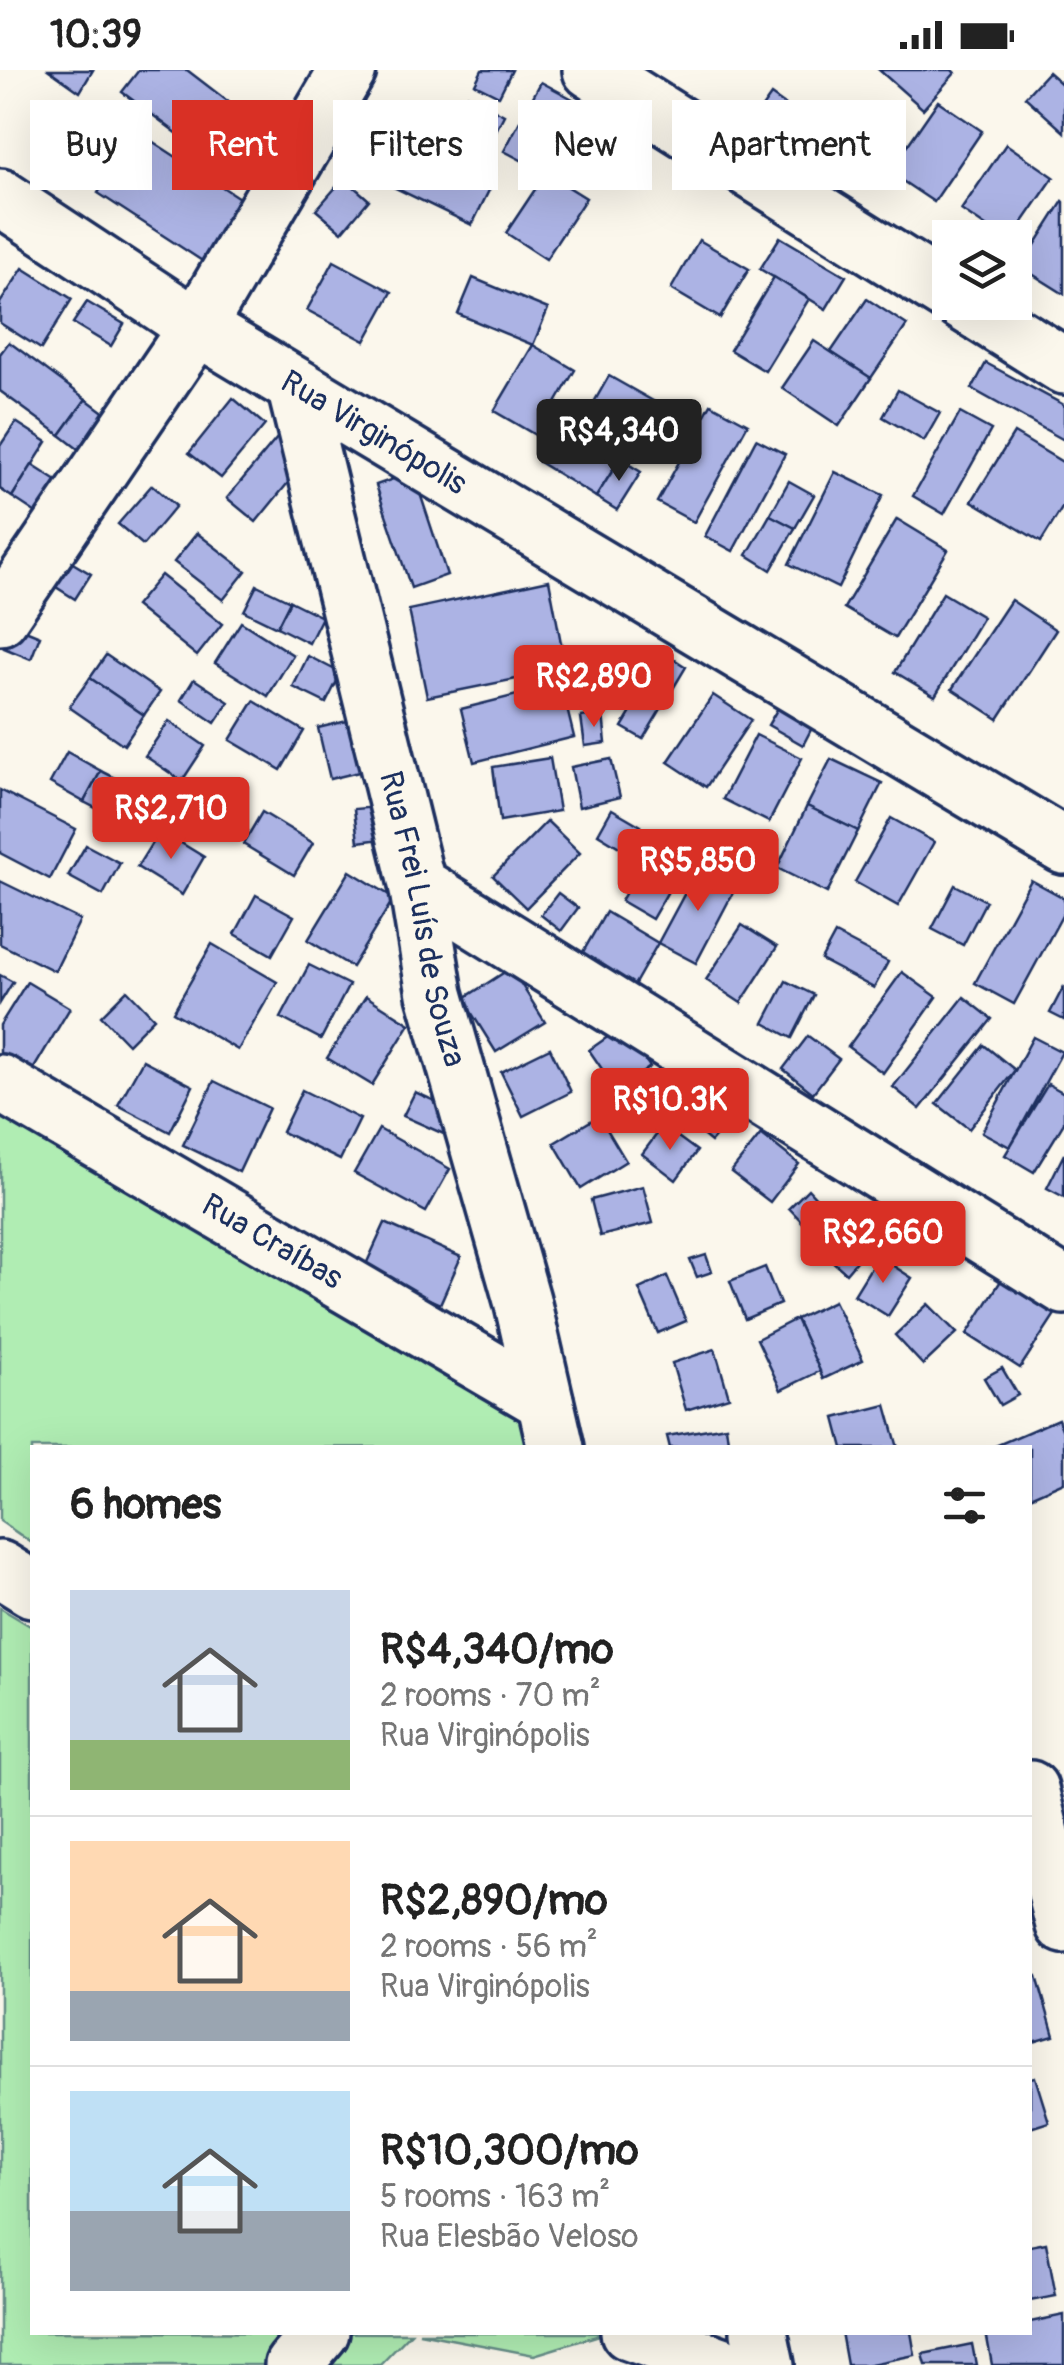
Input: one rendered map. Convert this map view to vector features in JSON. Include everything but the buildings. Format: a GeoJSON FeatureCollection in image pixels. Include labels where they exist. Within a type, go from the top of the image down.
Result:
{"type":"FeatureCollection","features":[{"type":"Feature","properties":{"kind":"street"},"geometry":{"type":"LineString","coordinates":[[0,618],[197,327],[348,70]]}},
{"type":"Feature","properties":{"kind":"street"},"geometry":{"type":"LineString","coordinates":[[590,70],[932,284]]}},
{"type":"Feature","properties":{"kind":"street","name":"Rua Virginópolis"},"geometry":{"type":"LineString","coordinates":[[0,197],[197,327],[1064,846]]}},
{"type":"Feature","properties":{"kind":"street"},"geometry":{"type":"LineString","coordinates":[[991,320],[1064,366]]}},
{"type":"Feature","properties":{"kind":"street","name":"Rua Frei Luís de Souza"},"geometry":{"type":"LineString","coordinates":[[296,386],[417,884],[454,1070],[505,1236],[550,1424]]}},
{"type":"Feature","properties":{"kind":"street"},"geometry":{"type":"LineString","coordinates":[[417,884],[1064,1286]]}},
{"type":"Feature","properties":{"kind":"street","name":"Rua Craíbas"},"geometry":{"type":"LineString","coordinates":[[0,1083],[550,1424]]}},
{"type":"Feature","properties":{"kind":"street"},"geometry":{"type":"LineString","coordinates":[[0,1570],[30,1588]]}},
{"type":"Feature","properties":{"kind":"street"},"geometry":{"type":"LineString","coordinates":[[1032,1797],[1064,1925]]}},
{"type":"Feature","properties":{"kind":"street"},"geometry":{"type":"LineString","coordinates":[[293,2365],[318,2335]]}},
{"type":"Feature","properties":{"kind":"street"},"geometry":{"type":"LineString","coordinates":[[637,2335],[720,2365]]}},
{"type":"Feature","properties":{"kind":"street"},"geometry":{"type":"LineString","coordinates":[[760,2335],[766,2365]]}},
{"type":"Feature","properties":{"kind":"green space"},"geometry":{"type":"Polygon","coordinates":[[[0,1102],[522,1408],[531,1445],[30,1445],[30,1542],[0,1521],[0,1102]]]}},
{"type":"Feature","properties":{"kind":"green space"},"geometry":{"type":"Polygon","coordinates":[[[0,1608],[30,1626],[30,2335],[409,2335],[380,2365],[0,2365],[0,1608]]]}},
{"type":"Feature","properties":{"kind":"green space"},"geometry":{"type":"Polygon","coordinates":[[[429,2335],[599,2335],[534,2355],[429,2335]]]}}]}
